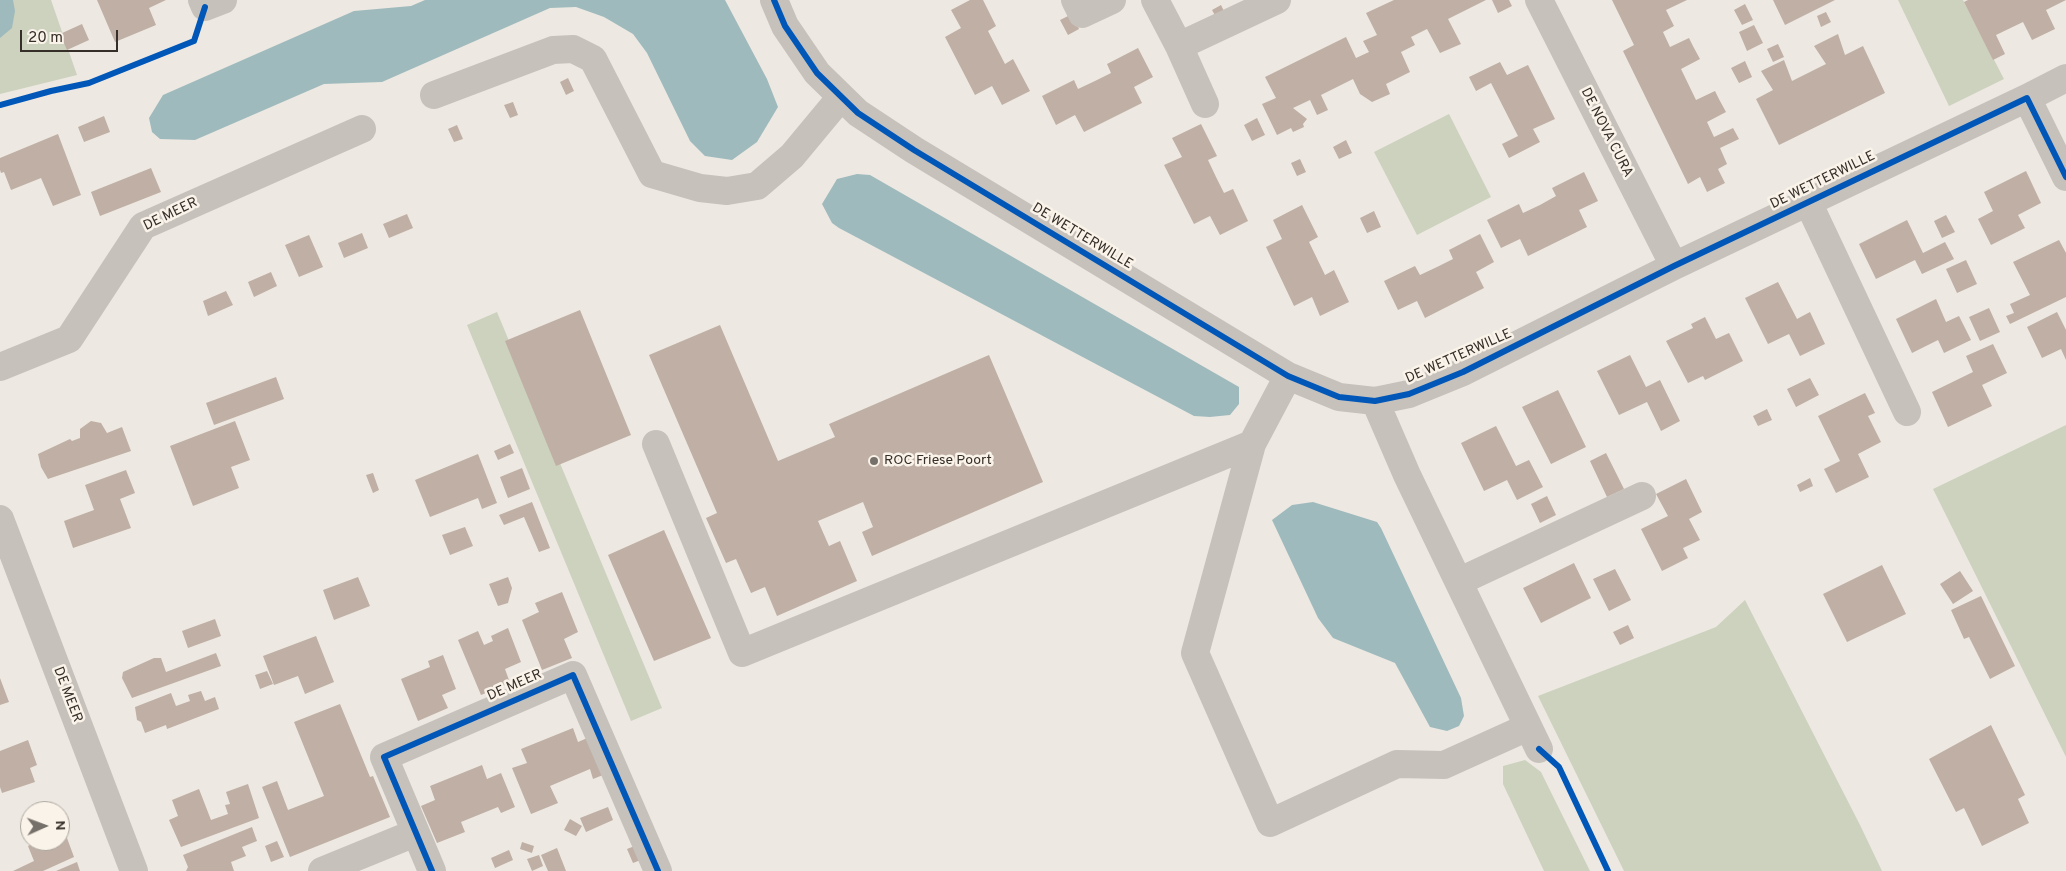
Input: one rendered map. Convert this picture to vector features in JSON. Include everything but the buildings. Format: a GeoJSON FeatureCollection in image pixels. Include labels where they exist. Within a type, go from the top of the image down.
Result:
{"type":"FeatureCollection","features":[{"type":"Feature","properties":{"kind":"street"},"geometry":{"type":"LineString","coordinates":[[202,0],[205,7],[223,0]]}},
{"type":"Feature","properties":{"kind":"street","name":"DE WETTERWILLE"},"geometry":{"type":"LineString","coordinates":[[774,0],[786,26],[817,73],[858,114],[914,150],[1288,376],[1339,397],[1375,401],[1409,394],[1463,372],[1674,266],[2066,78]]}},
{"type":"Feature","properties":{"kind":"street"},"geometry":{"type":"LineString","coordinates":[[1075,0],[1082,14],[1112,0]]}},
{"type":"Feature","properties":{"kind":"street"},"geometry":{"type":"LineString","coordinates":[[1154,0],[1179,46],[1205,104]]}},
{"type":"Feature","properties":{"kind":"street"},"geometry":{"type":"LineString","coordinates":[[1179,46],[1277,0]]}},
{"type":"Feature","properties":{"kind":"street","name":"DE NOVA CURA"},"geometry":{"type":"LineString","coordinates":[[1539,0],[1674,266]]}},
{"type":"Feature","properties":{"kind":"street"},"geometry":{"type":"LineString","coordinates":[[434,95],[552,50],[573,49],[593,59],[652,174],[700,188],[727,191],[757,186],[792,156],[842,97]]}},
{"type":"Feature","properties":{"kind":"street"},"geometry":{"type":"LineString","coordinates":[[2027,98],[2066,178]]}},
{"type":"Feature","properties":{"kind":"street","name":"DE MEER"},"geometry":{"type":"LineString","coordinates":[[0,367],[70,339],[142,226],[362,130]]}},
{"type":"Feature","properties":{"kind":"street","name":"DE WETTERWILLE"},"geometry":{"type":"LineString","coordinates":[[1808,202],[1907,412]]}},
{"type":"Feature","properties":{"kind":"street"},"geometry":{"type":"LineString","coordinates":[[1288,376],[1252,444],[1194,653],[1270,822],[1397,764],[1444,765],[1534,738],[1460,581],[1407,475],[1375,401]]}},
{"type":"Feature","properties":{"kind":"street"},"geometry":{"type":"LineString","coordinates":[[656,444],[742,653],[1252,444]]}},
{"type":"Feature","properties":{"kind":"street"},"geometry":{"type":"LineString","coordinates":[[1460,581],[1642,496]]}},
{"type":"Feature","properties":{"kind":"street","name":"DE MEER"},"geometry":{"type":"LineString","coordinates":[[0,518],[134,871]]}},
{"type":"Feature","properties":{"kind":"street","name":"DE MEER"},"geometry":{"type":"LineString","coordinates":[[432,871],[384,757],[573,675],[658,871]]}},
{"type":"Feature","properties":{"kind":"street"},"geometry":{"type":"LineString","coordinates":[[322,871],[415,833]]}},
{"type":"Feature","properties":{"kind":"green space"},"geometry":{"type":"Polygon","coordinates":[[[0,0],[51,0],[77,75],[0,94],[0,0]]]}},
{"type":"Feature","properties":{"kind":"green space"},"geometry":{"type":"Polygon","coordinates":[[[1898,0],[1963,0],[2004,79],[1949,106],[1898,0]]]}},
{"type":"Feature","properties":{"kind":"green space"},"geometry":{"type":"Polygon","coordinates":[[[1449,114],[1491,197],[1417,235],[1374,152],[1449,114]]]}},
{"type":"Feature","properties":{"kind":"green space"},"geometry":{"type":"Polygon","coordinates":[[[497,312],[662,708],[631,721],[467,325],[497,312]]]}},
{"type":"Feature","properties":{"kind":"green space"},"geometry":{"type":"Polygon","coordinates":[[[2066,425],[2066,757],[1933,489],[2066,425]]]}},
{"type":"Feature","properties":{"kind":"green space"},"geometry":{"type":"Polygon","coordinates":[[[1745,600],[1882,871],[1624,871],[1538,696],[1716,627],[1745,600]]]}},
{"type":"Feature","properties":{"kind":"green space"},"geometry":{"type":"Polygon","coordinates":[[[1525,760],[1541,772],[1590,871],[1544,871],[1503,784],[1503,766],[1525,760]]]}},
{"type":"Feature","properties":{"kind":"water"},"geometry":{"type":"Polygon","coordinates":[[[0,0],[13,0],[15,11],[12,28],[0,38],[0,0]]]}},
{"type":"Feature","properties":{"kind":"water"},"geometry":{"type":"Polygon","coordinates":[[[425,0],[725,0],[767,79],[778,107],[757,142],[732,160],[705,156],[690,141],[647,53],[633,34],[604,17],[576,7],[550,8],[382,82],[324,84],[195,140],[160,139],[152,132],[149,118],[163,95],[354,11],[411,6],[425,0]]]}},
{"type":"Feature","properties":{"kind":"water"},"geometry":{"type":"Polygon","coordinates":[[[857,174],[870,175],[1239,387],[1239,404],[1230,415],[1194,416],[839,228],[832,223],[822,204],[837,179],[857,174]]]}},
{"type":"Feature","properties":{"kind":"water"},"geometry":{"type":"Polygon","coordinates":[[[1313,502],[1377,522],[1381,528],[1461,698],[1464,716],[1459,726],[1447,731],[1430,727],[1395,663],[1333,638],[1318,618],[1272,520],[1292,505],[1313,502]]]}},
{"type":"Feature","properties":{"kind":"cycle path"},"geometry":{"type":"LineString","coordinates":[[774,0],[785,26],[817,73],[858,113],[914,150],[1288,376],[1339,397],[1375,401],[1409,394],[1463,372],[1674,266],[2027,98],[2066,177]]}},
{"type":"Feature","properties":{"kind":"cycle path"},"geometry":{"type":"LineString","coordinates":[[0,105],[89,83],[194,41],[205,7]]}},
{"type":"Feature","properties":{"kind":"cycle path"},"geometry":{"type":"LineString","coordinates":[[432,871],[384,757],[573,675],[658,871]]}},
{"type":"Feature","properties":{"kind":"cycle path"},"geometry":{"type":"LineString","coordinates":[[1539,749],[1559,767],[1608,871]]}},
{"type":"Feature","properties":{"kind":"place","name":"ROC Friese Poort"},"geometry":{"type":"Point","coordinates":[874,461]}}]}
